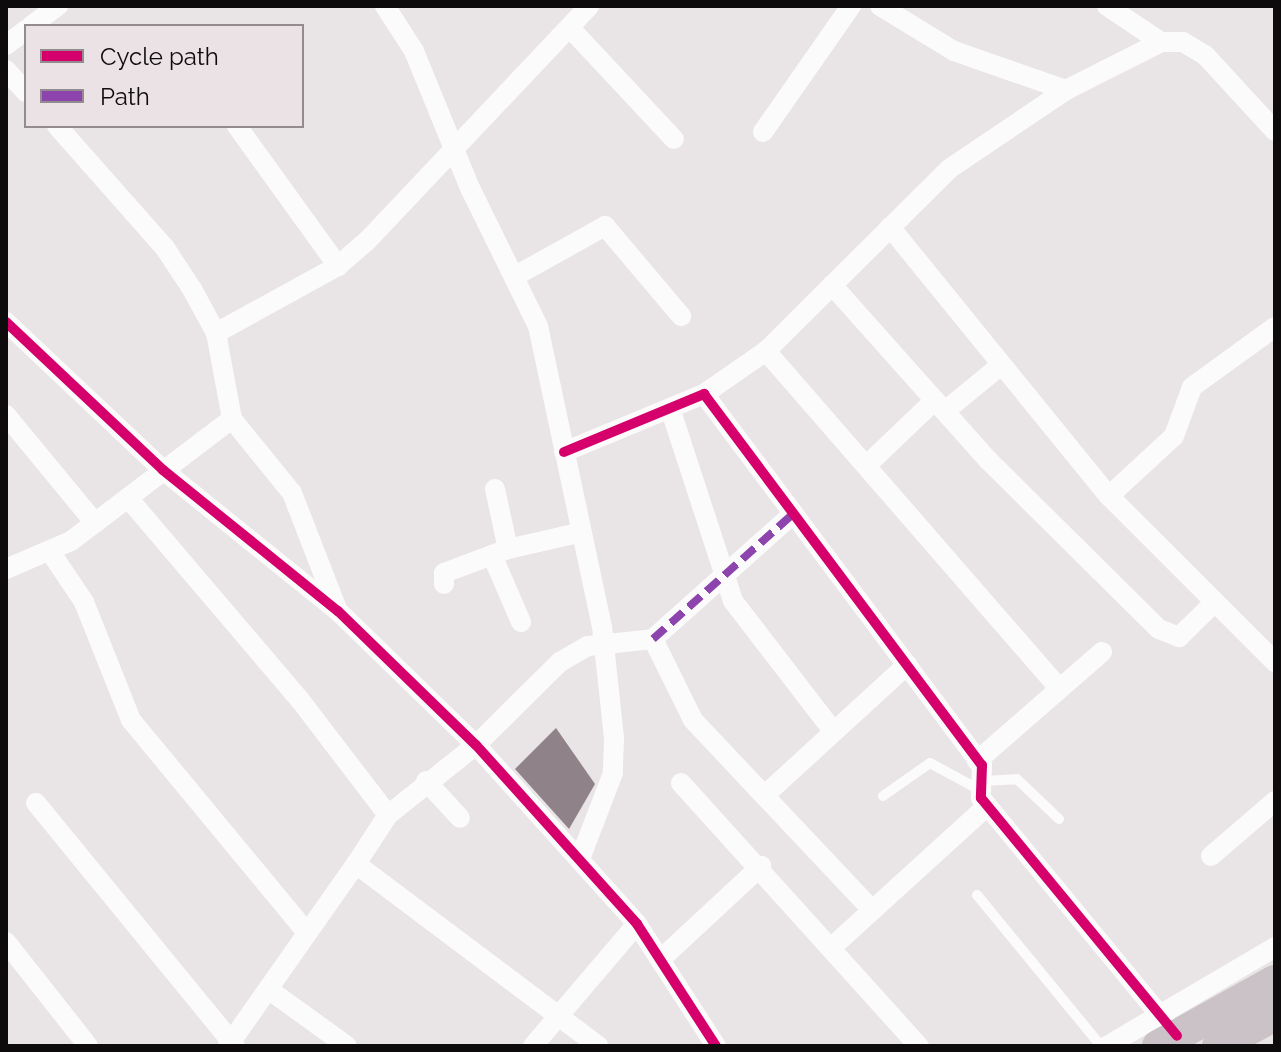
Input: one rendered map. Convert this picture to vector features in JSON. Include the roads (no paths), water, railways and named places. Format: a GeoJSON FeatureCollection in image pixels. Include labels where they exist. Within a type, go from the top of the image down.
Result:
{"type":"FeatureCollection","features":[{"type":"Feature","properties":{"kind":"main road"},"geometry":{"type":"LineString","coordinates":[[1166,1033],[1275,981]]}},
{"type":"Feature","properties":{"kind":"main road"},"geometry":{"type":"LineString","coordinates":[[1218,1046],[1275,1015]]}},
{"type":"Feature","properties":{"kind":"street"},"geometry":{"type":"LineString","coordinates":[[34,24],[58,6]]}},
{"type":"Feature","properties":{"kind":"street"},"geometry":{"type":"LineString","coordinates":[[385,6],[414,51],[452,147],[517,275],[538,326],[578,533],[605,646],[613,773],[580,859]]}},
{"type":"Feature","properties":{"kind":"street"},"geometry":{"type":"LineString","coordinates":[[763,132],[851,6]]}},
{"type":"Feature","properties":{"kind":"street"},"geometry":{"type":"LineString","coordinates":[[880,6],[954,51],[1066,90]]}},
{"type":"Feature","properties":{"kind":"street"},"geometry":{"type":"LineString","coordinates":[[1107,6],[1161,42]]}},
{"type":"Feature","properties":{"kind":"street"},"geometry":{"type":"LineString","coordinates":[[216,333],[338,266],[570,28],[586,7]]}},
{"type":"Feature","properties":{"kind":"street"},"geometry":{"type":"LineString","coordinates":[[570,28],[674,139]]}},
{"type":"Feature","properties":{"kind":"street"},"geometry":{"type":"LineString","coordinates":[[6,45],[24,32]]}},
{"type":"Feature","properties":{"kind":"street"},"geometry":{"type":"LineString","coordinates":[[564,452],[671,411],[704,394],[766,351],[949,169],[1066,90],[1161,42],[1183,42],[1205,55],[1275,131]]}},
{"type":"Feature","properties":{"kind":"street"},"geometry":{"type":"LineString","coordinates":[[6,70],[24,90]]}},
{"type":"Feature","properties":{"kind":"street"},"geometry":{"type":"LineString","coordinates":[[59,128],[165,248],[216,333],[232,419],[292,493],[338,611]]}},
{"type":"Feature","properties":{"kind":"street"},"geometry":{"type":"LineString","coordinates":[[238,128],[338,266]]}},
{"type":"Feature","properties":{"kind":"street"},"geometry":{"type":"LineString","coordinates":[[517,275],[605,226],[681,316]]}},
{"type":"Feature","properties":{"kind":"street"},"geometry":{"type":"LineString","coordinates":[[890,227],[1000,366],[1109,496],[1275,662]]}},
{"type":"Feature","properties":{"kind":"street"},"geometry":{"type":"LineString","coordinates":[[832,285],[940,406],[1159,629],[1179,637],[1215,602]]}},
{"type":"Feature","properties":{"kind":"street"},"geometry":{"type":"LineString","coordinates":[[6,322],[163,470],[338,611],[476,745],[637,924],[716,1046]]}},
{"type":"Feature","properties":{"kind":"street"},"geometry":{"type":"LineString","coordinates":[[1109,496],[1174,436],[1192,387],[1275,327]]}},
{"type":"Feature","properties":{"kind":"street"},"geometry":{"type":"LineString","coordinates":[[766,351],[1059,688]]}},
{"type":"Feature","properties":{"kind":"street"},"geometry":{"type":"LineString","coordinates":[[867,465],[940,406],[1000,366]]}},
{"type":"Feature","properties":{"kind":"street"},"geometry":{"type":"LineString","coordinates":[[704,394],[907,665],[982,785],[1166,1033]]}},
{"type":"Feature","properties":{"kind":"street"},"geometry":{"type":"LineString","coordinates":[[671,411],[722,576],[769,654],[834,732]]}},
{"type":"Feature","properties":{"kind":"street"},"geometry":{"type":"LineString","coordinates":[[6,415],[95,523]]}},
{"type":"Feature","properties":{"kind":"street"},"geometry":{"type":"LineString","coordinates":[[6,569],[51,553],[232,419]]}},
{"type":"Feature","properties":{"kind":"street"},"geometry":{"type":"LineString","coordinates":[[495,489],[500,552],[521,622]]}},
{"type":"Feature","properties":{"kind":"street"},"geometry":{"type":"LineString","coordinates":[[128,498],[388,815]]}},
{"type":"Feature","properties":{"kind":"street"},"geometry":{"type":"LineString","coordinates":[[36,803],[231,1045],[388,815],[426,781],[476,745],[576,650],[653,639],[793,514]]}},
{"type":"Feature","properties":{"kind":"street"},"geometry":{"type":"LineString","coordinates":[[444,584],[444,573],[500,552],[578,533]]}},
{"type":"Feature","properties":{"kind":"street"},"geometry":{"type":"LineString","coordinates":[[51,553],[84,602],[131,720],[307,933]]}},
{"type":"Feature","properties":{"kind":"street"},"geometry":{"type":"LineString","coordinates":[[653,639],[693,720],[871,909]]}},
{"type":"Feature","properties":{"kind":"street"},"geometry":{"type":"LineString","coordinates":[[831,948],[871,909],[982,785],[1059,688],[1102,652]]}},
{"type":"Feature","properties":{"kind":"street"},"geometry":{"type":"LineString","coordinates":[[765,795],[907,665]]}},
{"type":"Feature","properties":{"kind":"street"},"geometry":{"type":"LineString","coordinates":[[426,781],[460,818]]}},
{"type":"Feature","properties":{"kind":"street"},"geometry":{"type":"LineString","coordinates":[[681,783],[761,866],[919,1046]]}},
{"type":"Feature","properties":{"kind":"street"},"geometry":{"type":"LineString","coordinates":[[1211,856],[1275,801]]}},
{"type":"Feature","properties":{"kind":"street"},"geometry":{"type":"LineString","coordinates":[[356,864],[598,1046]]}},
{"type":"Feature","properties":{"kind":"street"},"geometry":{"type":"LineString","coordinates":[[661,959],[761,866]]}},
{"type":"Feature","properties":{"kind":"street"},"geometry":{"type":"LineString","coordinates":[[533,1046],[637,924]]}},
{"type":"Feature","properties":{"kind":"street"},"geometry":{"type":"LineString","coordinates":[[6,942],[88,1046]]}},
{"type":"Feature","properties":{"kind":"street"},"geometry":{"type":"LineString","coordinates":[[1104,1046],[1166,1033],[1275,947]]}},
{"type":"Feature","properties":{"kind":"street"},"geometry":{"type":"LineString","coordinates":[[268,989],[347,1046]]}},
{"type":"Feature","properties":{"kind":"street"},"geometry":{"type":"LineString","coordinates":[[1242,1046],[1275,1027]]}},
{"type":"Feature","properties":{"kind":"lane"},"geometry":{"type":"LineString","coordinates":[[883,796],[930,763],[982,785],[1017,779],[1059,819]]}},
{"type":"Feature","properties":{"kind":"lane"},"geometry":{"type":"LineString","coordinates":[[977,895],[1104,1046]]}}]}
